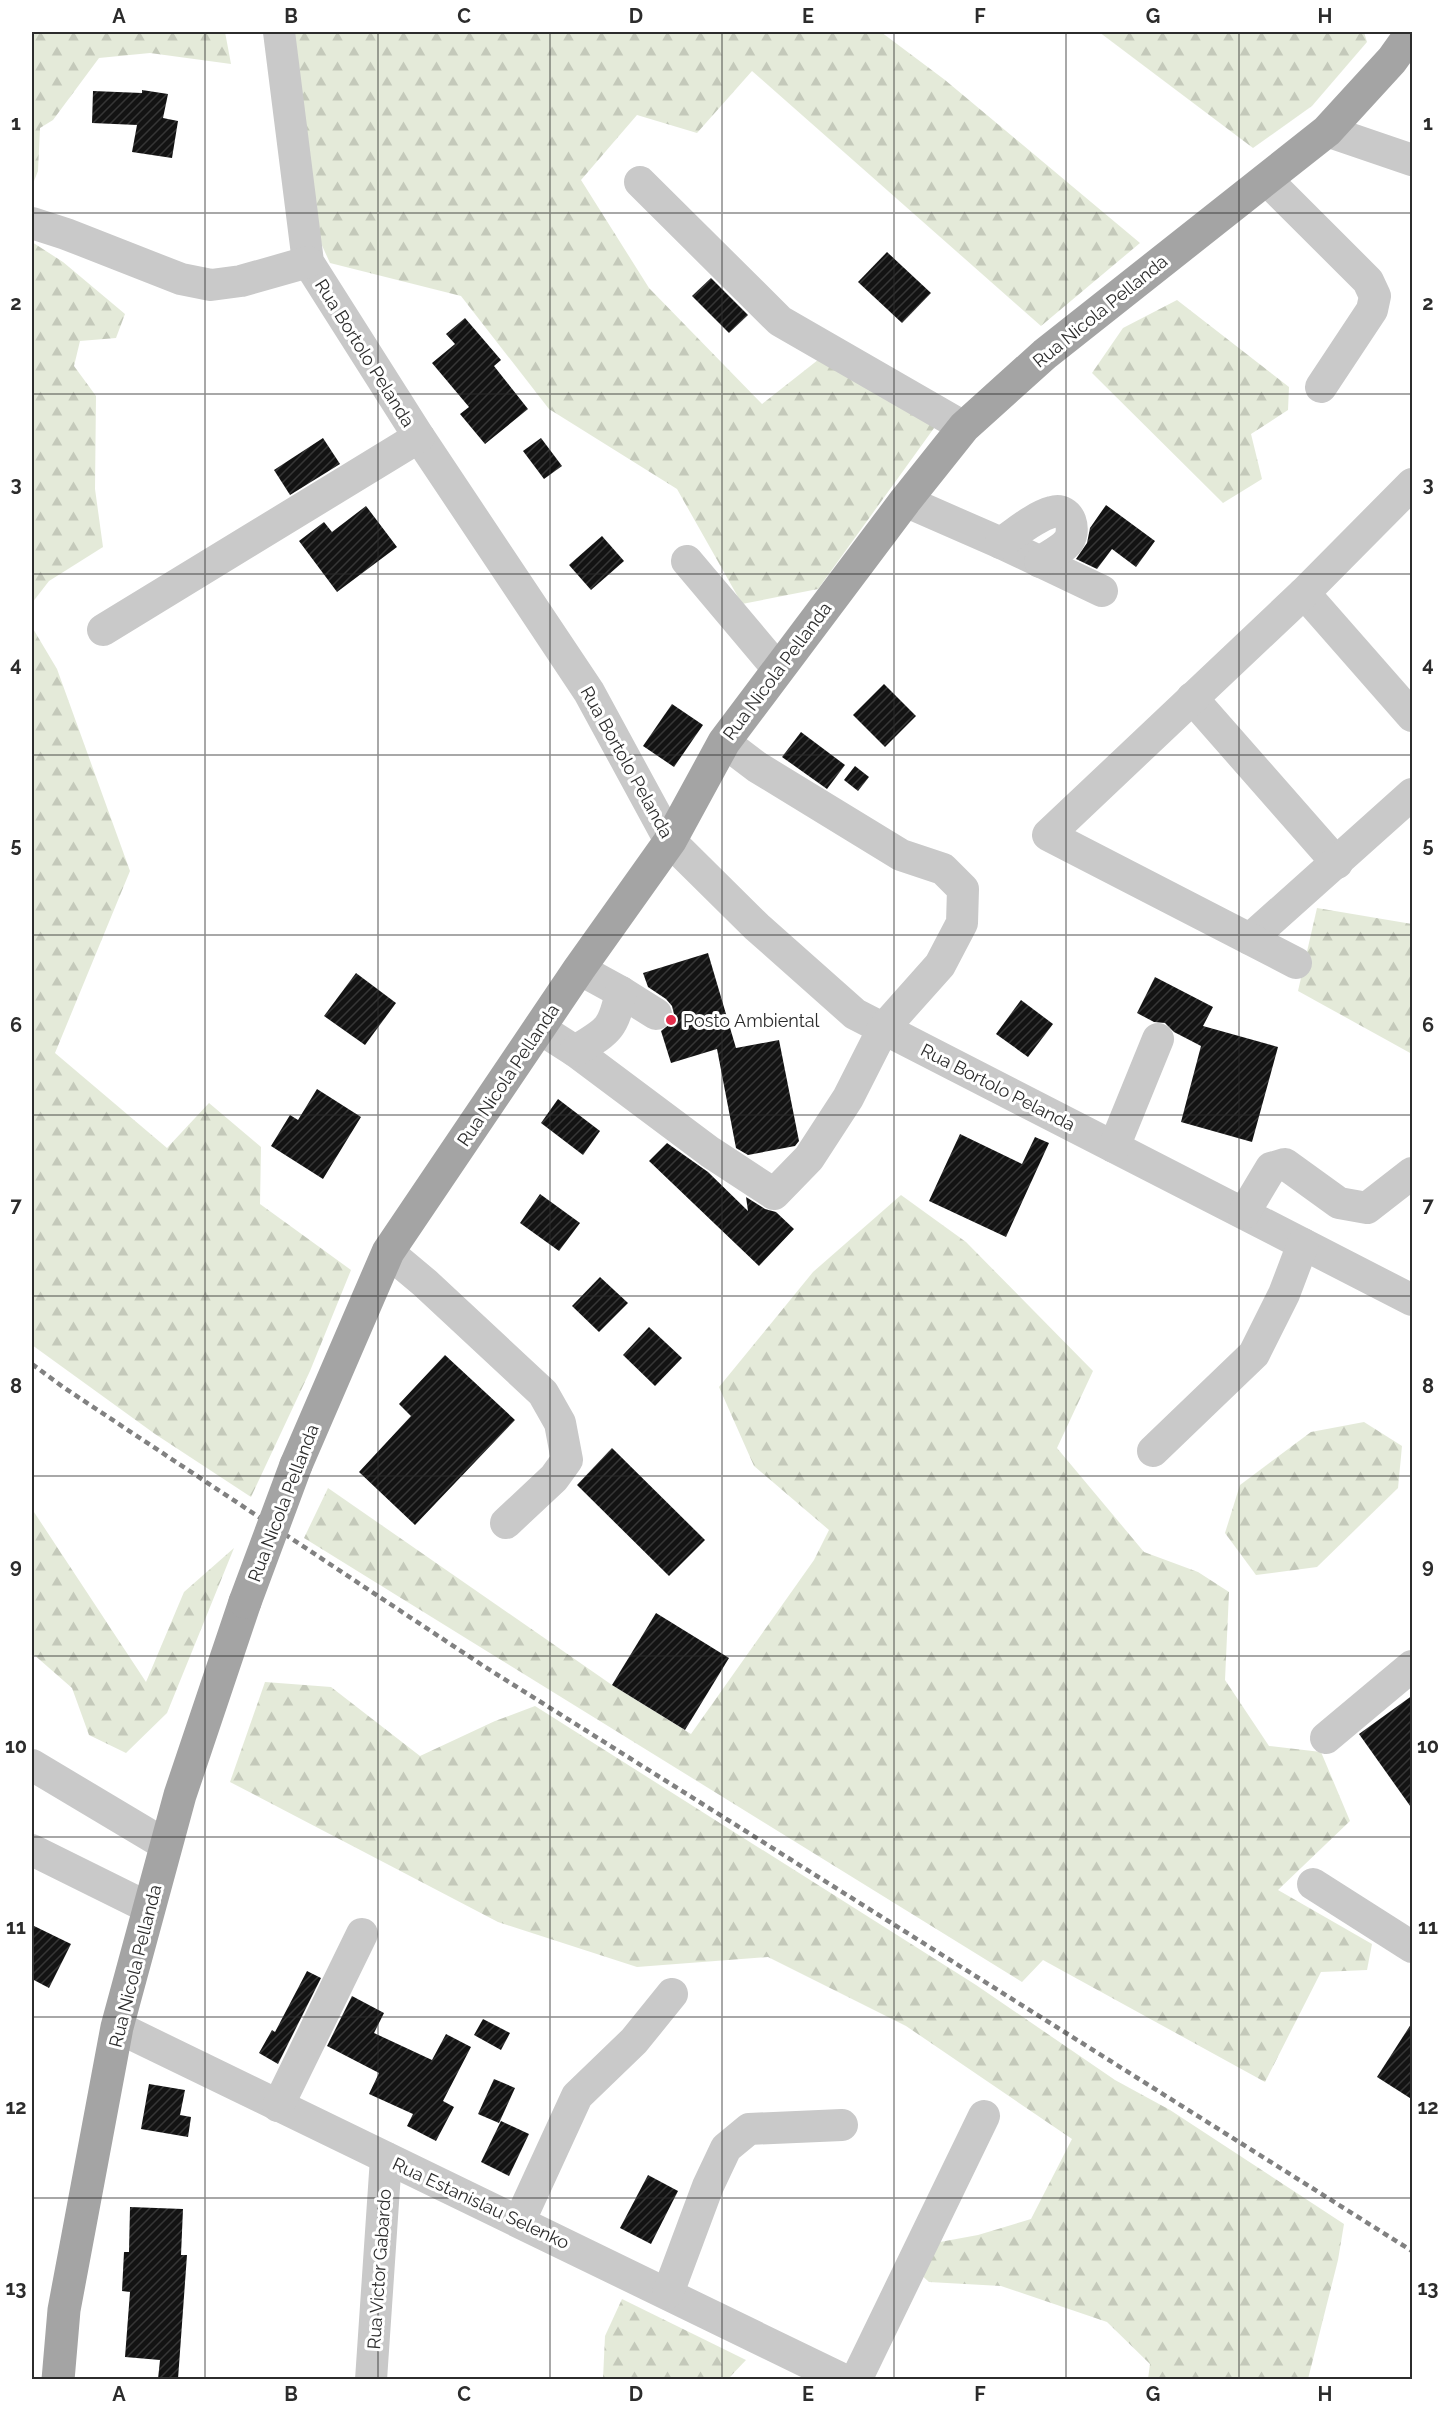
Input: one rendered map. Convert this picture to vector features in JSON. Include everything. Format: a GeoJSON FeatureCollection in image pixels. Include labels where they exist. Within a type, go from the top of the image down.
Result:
{"type":"FeatureCollection","features":[{"type":"Feature","properties":{"kind":"main road","name":"Rua Nicola Pellanda"},"geometry":{"type":"LineString","coordinates":[[58,2379],[64,2310],[117,2027],[166,1845],[245,1602],[296,1465],[388,1252],[579,969],[670,841],[724,742],[905,501],[964,427],[1045,354],[1327,131],[1392,60],[1412,32]]}},
{"type":"Feature","properties":{"kind":"street","name":"Rua Bortolo Pelanda"},"geometry":{"type":"LineString","coordinates":[[279,32],[308,262],[419,437],[589,692],[670,841],[757,927],[855,1014],[1413,1300]]}},
{"type":"Feature","properties":{"kind":"street"},"geometry":{"type":"LineString","coordinates":[[1327,131],[1413,160]]}},
{"type":"Feature","properties":{"kind":"street"},"geometry":{"type":"LineString","coordinates":[[1266,179],[1368,281],[1375,296],[1372,310],[1321,387]]}},
{"type":"Feature","properties":{"kind":"street"},"geometry":{"type":"LineString","coordinates":[[640,182],[780,321],[964,427]]}},
{"type":"Feature","properties":{"kind":"street"},"geometry":{"type":"LineString","coordinates":[[32,223],[181,279],[211,285],[241,281],[308,262]]}},
{"type":"Feature","properties":{"kind":"street"},"geometry":{"type":"LineString","coordinates":[[103,630],[419,437]]}},
{"type":"Feature","properties":{"kind":"street"},"geometry":{"type":"LineString","coordinates":[[1296,963],[1048,835],[1304,593],[1413,484]]}},
{"type":"Feature","properties":{"kind":"street"},"geometry":{"type":"LineString","coordinates":[[905,501],[1102,591]]}},
{"type":"Feature","properties":{"kind":"street"},"geometry":{"type":"LineString","coordinates":[[1000,543],[1052,512],[1063,512],[1068,516],[1072,526],[1070,538],[1066,544],[1040,562]]}},
{"type":"Feature","properties":{"kind":"street"},"geometry":{"type":"LineString","coordinates":[[687,561],[778,669]]}},
{"type":"Feature","properties":{"kind":"street"},"geometry":{"type":"LineString","coordinates":[[1304,593],[1413,716]]}},
{"type":"Feature","properties":{"kind":"street"},"geometry":{"type":"LineString","coordinates":[[1192,698],[1337,863]]}},
{"type":"Feature","properties":{"kind":"street"},"geometry":{"type":"LineString","coordinates":[[539,1028],[575,1051],[710,1152],[774,1194],[814,1150],[848,1098],[883,1029],[940,965],[963,923],[963,889],[943,869],[901,855],[757,767],[724,742]]}},
{"type":"Feature","properties":{"kind":"street"},"geometry":{"type":"LineString","coordinates":[[1250,939],[1413,795]]}},
{"type":"Feature","properties":{"kind":"street"},"geometry":{"type":"LineString","coordinates":[[579,969],[656,1014]]}},
{"type":"Feature","properties":{"kind":"street"},"geometry":{"type":"LineString","coordinates":[[575,1051],[606,1032],[616,1017],[621,992]]}},
{"type":"Feature","properties":{"kind":"street"},"geometry":{"type":"LineString","coordinates":[[1114,1147],[1158,1039]]}},
{"type":"Feature","properties":{"kind":"street"},"geometry":{"type":"LineString","coordinates":[[1244,1213],[1271,1168],[1285,1164],[1339,1203],[1367,1208],[1413,1173]]}},
{"type":"Feature","properties":{"kind":"street"},"geometry":{"type":"LineString","coordinates":[[1153,1450],[1254,1354],[1284,1294],[1303,1244]]}},
{"type":"Feature","properties":{"kind":"street"},"geometry":{"type":"LineString","coordinates":[[388,1252],[425,1283],[543,1393],[560,1423],[567,1460],[554,1478],[506,1523]]}},
{"type":"Feature","properties":{"kind":"street"},"geometry":{"type":"LineString","coordinates":[[1326,1738],[1413,1666]]}},
{"type":"Feature","properties":{"kind":"street"},"geometry":{"type":"LineString","coordinates":[[32,1765],[166,1845]]}},
{"type":"Feature","properties":{"kind":"street"},"geometry":{"type":"LineString","coordinates":[[32,1850],[150,1908]]}},
{"type":"Feature","properties":{"kind":"street"},"geometry":{"type":"LineString","coordinates":[[1313,1884],[1413,1947]]}},
{"type":"Feature","properties":{"kind":"street"},"geometry":{"type":"LineString","coordinates":[[278,2106],[362,1934]]}},
{"type":"Feature","properties":{"kind":"street"},"geometry":{"type":"LineString","coordinates":[[520,2220],[577,2096],[634,2041],[672,1994]]}},
{"type":"Feature","properties":{"kind":"street","name":"Rua Estanislau Selenko"},"geometry":{"type":"LineString","coordinates":[[117,2027],[386,2158],[520,2220],[844,2379]]}},
{"type":"Feature","properties":{"kind":"street"},"geometry":{"type":"LineString","coordinates":[[856,2379],[984,2116]]}},
{"type":"Feature","properties":{"kind":"street"},"geometry":{"type":"LineString","coordinates":[[668,2293],[708,2186],[726,2148],[749,2129],[842,2125]]}},
{"type":"Feature","properties":{"kind":"street","name":"Rua Victor Gabardo"},"geometry":{"type":"LineString","coordinates":[[371,2379],[386,2158]]}},
{"type":"Feature","properties":{"kind":"green space"},"geometry":{"type":"Polygon","coordinates":[[[32,32],[225,32],[231,64],[150,53],[99,58],[53,120],[40,128],[38,171],[32,186],[32,32]]]}},
{"type":"Feature","properties":{"kind":"green space"},"geometry":{"type":"Polygon","coordinates":[[[283,32],[881,32],[945,80],[1140,243],[1041,326],[752,71],[697,133],[637,115],[581,180],[649,288],[762,404],[823,356],[942,417],[818,589],[742,604],[677,489],[549,409],[461,296],[330,263],[304,206],[283,32]]]}},
{"type":"Feature","properties":{"kind":"green space"},"geometry":{"type":"Polygon","coordinates":[[[1099,32],[1364,32],[1367,42],[1312,106],[1253,148],[1099,32]]]}},
{"type":"Feature","properties":{"kind":"green space"},"geometry":{"type":"Polygon","coordinates":[[[32,242],[63,262],[125,314],[116,338],[80,341],[74,366],[96,396],[95,489],[103,547],[49,581],[32,603],[32,242]]]}},
{"type":"Feature","properties":{"kind":"green space"},"geometry":{"type":"Polygon","coordinates":[[[1177,300],[1289,387],[1288,410],[1251,434],[1262,479],[1223,503],[1092,373],[1123,328],[1177,300]]]}},
{"type":"Feature","properties":{"kind":"green space"},"geometry":{"type":"Polygon","coordinates":[[[32,627],[57,669],[130,871],[55,1053],[167,1148],[209,1103],[261,1147],[260,1204],[351,1270],[310,1371],[251,1497],[155,1434],[32,1345],[32,627]]]}},
{"type":"Feature","properties":{"kind":"green space"},"geometry":{"type":"Polygon","coordinates":[[[1317,908],[1412,924],[1412,1054],[1298,991],[1317,908]]]}},
{"type":"Feature","properties":{"kind":"green space"},"geometry":{"type":"Polygon","coordinates":[[[901,1195],[966,1242],[1093,1371],[1057,1448],[1144,1552],[1198,1572],[1229,1592],[1225,1680],[1269,1746],[1321,1752],[1350,1821],[1278,1890],[1372,1944],[1367,1970],[1321,1972],[1265,2082],[1043,1960],[1022,1982],[304,1538],[328,1488],[612,1685],[691,1734],[814,1560],[829,1530],[754,1466],[719,1387],[813,1272],[901,1195]]]}},
{"type":"Feature","properties":{"kind":"green space"},"geometry":{"type":"Polygon","coordinates":[[[1364,1422],[1402,1446],[1398,1488],[1317,1567],[1256,1575],[1225,1533],[1240,1485],[1311,1432],[1364,1422]]]}},
{"type":"Feature","properties":{"kind":"green space"},"geometry":{"type":"Polygon","coordinates":[[[32,1509],[146,1682],[184,1592],[234,1548],[167,1713],[126,1753],[89,1735],[72,1688],[32,1653],[32,1509]]]}},
{"type":"Feature","properties":{"kind":"green space"},"geometry":{"type":"Polygon","coordinates":[[[265,1682],[331,1687],[420,1756],[495,1721],[535,1706],[976,1985],[1115,2080],[1170,2110],[1344,2224],[1338,2260],[1308,2379],[1148,2379],[1150,2364],[1107,2322],[1001,2286],[929,2282],[916,2270],[929,2244],[978,2235],[1031,2219],[1072,2139],[906,2026],[768,1957],[637,1967],[498,1922],[230,1782],[265,1682]]]}},
{"type":"Feature","properties":{"kind":"green space"},"geometry":{"type":"Polygon","coordinates":[[[622,2299],[746,2360],[728,2379],[603,2379],[605,2336],[622,2299]]]}},
{"type":"Feature","properties":{"kind":"building"},"geometry":{"type":"Polygon","coordinates":[[[142,90],[168,94],[163,118],[178,121],[172,158],[132,152],[137,125],[92,123],[93,91],[142,93],[142,90]]]}},
{"type":"Feature","properties":{"kind":"building"},"geometry":{"type":"Polygon","coordinates":[[[887,252],[931,293],[902,323],[858,282],[887,252]]]}},
{"type":"Feature","properties":{"kind":"building"},"geometry":{"type":"Polygon","coordinates":[[[711,278],[748,315],[729,333],[692,296],[711,278]]]}},
{"type":"Feature","properties":{"kind":"building"},"geometry":{"type":"Polygon","coordinates":[[[465,318],[501,360],[494,366],[528,409],[485,444],[460,414],[469,407],[432,363],[455,344],[446,334],[465,318]]]}},
{"type":"Feature","properties":{"kind":"building"},"geometry":{"type":"Polygon","coordinates":[[[323,438],[340,464],[290,495],[274,470],[323,438]]]}},
{"type":"Feature","properties":{"kind":"building"},"geometry":{"type":"Polygon","coordinates":[[[541,438],[562,466],[544,479],[523,451],[541,438]]]}},
{"type":"Feature","properties":{"kind":"building"},"geometry":{"type":"Polygon","coordinates":[[[1106,505],[1155,541],[1136,567],[1112,549],[1097,569],[1076,559],[1087,543],[1090,528],[1106,505]]]}},
{"type":"Feature","properties":{"kind":"building"},"geometry":{"type":"Polygon","coordinates":[[[366,506],[397,547],[337,592],[299,541],[324,522],[332,532],[366,506]]]}},
{"type":"Feature","properties":{"kind":"building"},"geometry":{"type":"Polygon","coordinates":[[[602,536],[624,561],[591,590],[569,565],[602,536]]]}},
{"type":"Feature","properties":{"kind":"building"},"geometry":{"type":"Polygon","coordinates":[[[884,684],[916,716],[885,747],[853,715],[884,684]]]}},
{"type":"Feature","properties":{"kind":"building"},"geometry":{"type":"Polygon","coordinates":[[[672,704],[703,725],[674,767],[643,746],[672,704]]]}},
{"type":"Feature","properties":{"kind":"building"},"geometry":{"type":"Polygon","coordinates":[[[801,732],[845,765],[827,789],[782,757],[801,732]]]}},
{"type":"Feature","properties":{"kind":"building"},"geometry":{"type":"Polygon","coordinates":[[[855,766],[869,777],[858,791],[844,780],[855,766]]]}},
{"type":"Feature","properties":{"kind":"building"},"geometry":{"type":"Polygon","coordinates":[[[708,953],[736,1048],[779,1040],[799,1141],[795,1146],[748,1155],[736,1148],[717,1049],[671,1063],[661,1031],[671,1023],[674,1014],[672,1006],[648,987],[643,973],[708,953]]]}},
{"type":"Feature","properties":{"kind":"building"},"geometry":{"type":"Polygon","coordinates":[[[356,973],[396,1003],[365,1045],[324,1016],[356,973]]]}},
{"type":"Feature","properties":{"kind":"building"},"geometry":{"type":"Polygon","coordinates":[[[1155,977],[1213,1007],[1203,1026],[1278,1047],[1252,1142],[1181,1122],[1201,1046],[1174,1032],[1165,1023],[1154,1022],[1137,1013],[1155,977]]]}},
{"type":"Feature","properties":{"kind":"building"},"geometry":{"type":"Polygon","coordinates":[[[1021,1000],[1053,1024],[1028,1057],[996,1034],[1021,1000]]]}},
{"type":"Feature","properties":{"kind":"building"},"geometry":{"type":"Polygon","coordinates":[[[317,1089],[361,1117],[323,1179],[271,1146],[290,1115],[298,1120],[317,1089]]]}},
{"type":"Feature","properties":{"kind":"building"},"geometry":{"type":"Polygon","coordinates":[[[558,1099],[600,1131],[583,1155],[541,1123],[558,1099]]]}},
{"type":"Feature","properties":{"kind":"building"},"geometry":{"type":"Polygon","coordinates":[[[960,1134],[1022,1164],[1035,1137],[1049,1143],[1006,1237],[929,1201],[960,1134]]]}},
{"type":"Feature","properties":{"kind":"building"},"geometry":{"type":"Polygon","coordinates":[[[667,1143],[708,1172],[748,1211],[746,1197],[765,1209],[776,1212],[794,1229],[759,1266],[649,1161],[667,1143]]]}},
{"type":"Feature","properties":{"kind":"building"},"geometry":{"type":"Polygon","coordinates":[[[540,1194],[580,1223],[559,1251],[520,1223],[540,1194]]]}},
{"type":"Feature","properties":{"kind":"building"},"geometry":{"type":"Polygon","coordinates":[[[600,1277],[628,1303],[599,1332],[572,1306],[600,1277]]]}},
{"type":"Feature","properties":{"kind":"building"},"geometry":{"type":"Polygon","coordinates":[[[649,1327],[682,1358],[655,1386],[623,1355],[649,1327]]]}},
{"type":"Feature","properties":{"kind":"building"},"geometry":{"type":"Polygon","coordinates":[[[445,1355],[515,1420],[415,1525],[359,1472],[411,1416],[399,1404],[445,1355]]]}},
{"type":"Feature","properties":{"kind":"building"},"geometry":{"type":"Polygon","coordinates":[[[612,1448],[705,1540],[669,1576],[577,1485],[612,1448]]]}},
{"type":"Feature","properties":{"kind":"building"},"geometry":{"type":"Polygon","coordinates":[[[656,1613],[729,1658],[685,1730],[612,1685],[656,1613]]]}},
{"type":"Feature","properties":{"kind":"building"},"geometry":{"type":"Polygon","coordinates":[[[1413,1695],[1413,1810],[1359,1734],[1413,1695]]]}},
{"type":"Feature","properties":{"kind":"building"},"geometry":{"type":"Polygon","coordinates":[[[32,1925],[71,1944],[49,1988],[32,1979],[32,1925]]]}},
{"type":"Feature","properties":{"kind":"building"},"geometry":{"type":"Polygon","coordinates":[[[307,1971],[321,1978],[278,2064],[259,2053],[272,2030],[275,2032],[307,1971]]]}},
{"type":"Feature","properties":{"kind":"building"},"geometry":{"type":"Polygon","coordinates":[[[352,1996],[384,2013],[374,2033],[432,2060],[446,2034],[471,2047],[443,2101],[454,2107],[436,2141],[407,2126],[413,2114],[369,2094],[379,2073],[327,2046],[352,1996]]]}},
{"type":"Feature","properties":{"kind":"building"},"geometry":{"type":"Polygon","coordinates":[[[483,2019],[510,2033],[501,2050],[474,2035],[483,2019]]]}},
{"type":"Feature","properties":{"kind":"building"},"geometry":{"type":"Polygon","coordinates":[[[1413,2021],[1413,2100],[1377,2077],[1413,2021]]]}},
{"type":"Feature","properties":{"kind":"building"},"geometry":{"type":"Polygon","coordinates":[[[494,2079],[515,2088],[499,2123],[478,2114],[494,2079]]]}},
{"type":"Feature","properties":{"kind":"building"},"geometry":{"type":"Polygon","coordinates":[[[149,2084],[185,2090],[180,2115],[191,2117],[188,2137],[141,2129],[149,2084]]]}},
{"type":"Feature","properties":{"kind":"building"},"geometry":{"type":"Polygon","coordinates":[[[501,2121],[529,2134],[509,2176],[481,2162],[501,2121]]]}},
{"type":"Feature","properties":{"kind":"building"},"geometry":{"type":"Polygon","coordinates":[[[648,2175],[678,2191],[651,2244],[620,2228],[648,2175]]]}},
{"type":"Feature","properties":{"kind":"building"},"geometry":{"type":"Polygon","coordinates":[[[130,2207],[183,2209],[181,2255],[187,2255],[178,2379],[158,2379],[160,2360],[125,2357],[130,2292],[122,2291],[124,2252],[129,2252],[130,2207]]]}},
{"type":"Feature","properties":{"kind":"railway"},"geometry":{"type":"LineString","coordinates":[[32,1364],[63,1387],[482,1665],[1412,2251]]}},
{"type":"Feature","properties":{"kind":"place","name":"Posto Ambiental"},"geometry":{"type":"Point","coordinates":[671,1020]}}]}
